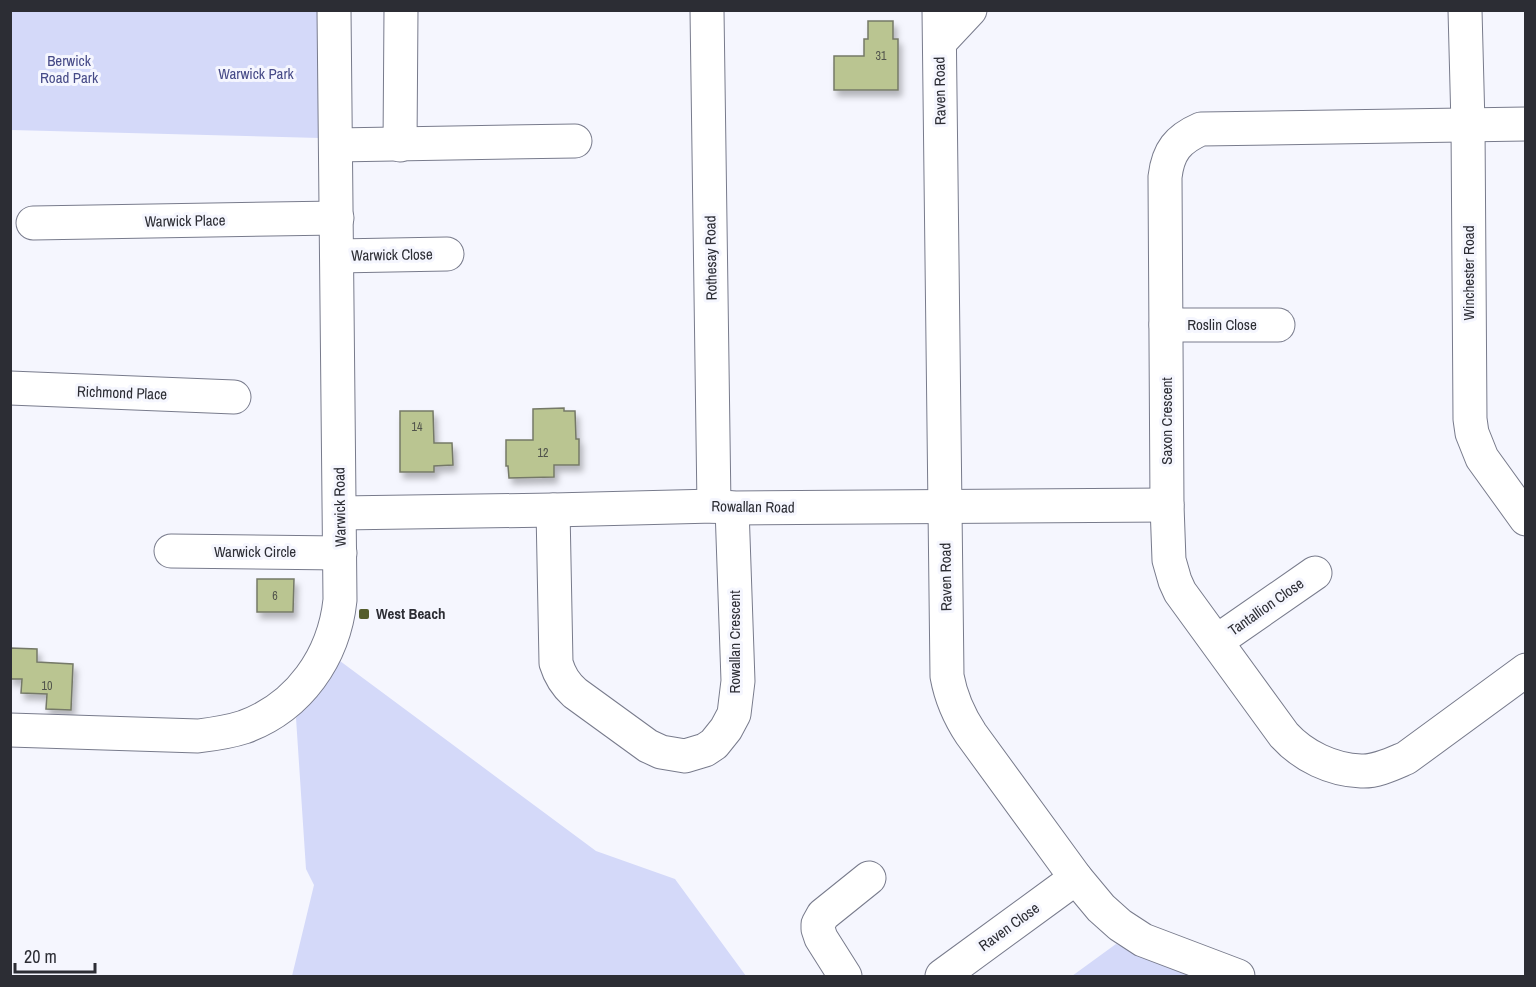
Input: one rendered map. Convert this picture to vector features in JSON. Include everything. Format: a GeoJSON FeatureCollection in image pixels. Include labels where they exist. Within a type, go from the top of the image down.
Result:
{"type":"FeatureCollection","features":[{"type":"Feature","properties":{"kind":"street","name":"Warwick Road"},"geometry":{"type":"LineString","coordinates":[[10,730],[198,736],[222,733],[244,727],[284,705],[316,671],[326,653],[334,634],[340,600],[334,10]]}},
{"type":"Feature","properties":{"kind":"street"},"geometry":{"type":"LineString","coordinates":[[400,145],[401,10]]}},
{"type":"Feature","properties":{"kind":"street","name":"Rothesay Road"},"geometry":{"type":"LineString","coordinates":[[707,10],[723,507]]}},
{"type":"Feature","properties":{"kind":"street","name":"Raven Road"},"geometry":{"type":"LineString","coordinates":[[939,10],[947,676],[955,705],[971,734],[1076,878],[1101,908],[1120,925],[1143,940],[1238,976]]}},
{"type":"Feature","properties":{"kind":"street","name":"Raven Road"},"geometry":{"type":"LineString","coordinates":[[940,42],[970,10]]}},
{"type":"Feature","properties":{"kind":"street","name":"Winchester Road"},"geometry":{"type":"LineString","coordinates":[[1465,10],[1470,419],[1472,433],[1482,458],[1526,519]]}},
{"type":"Feature","properties":{"kind":"street","name":"Saxon Crescent"},"geometry":{"type":"LineString","coordinates":[[1526,124],[1201,129],[1189,134],[1171,152],[1165,177],[1167,505],[1169,560],[1180,592],[1290,742],[1313,758],[1338,767],[1361,771],[1374,770],[1406,758],[1526,670]]}},
{"type":"Feature","properties":{"kind":"street"},"geometry":{"type":"LineString","coordinates":[[336,145],[575,141]]}},
{"type":"Feature","properties":{"kind":"street","name":"Warwick Place"},"geometry":{"type":"LineString","coordinates":[[33,223],[336,218]]}},
{"type":"Feature","properties":{"kind":"street","name":"Warwick Close"},"geometry":{"type":"LineString","coordinates":[[337,256],[447,254]]}},
{"type":"Feature","properties":{"kind":"street","name":"Roslin Close"},"geometry":{"type":"LineString","coordinates":[[1166,325],[1278,325]]}},
{"type":"Feature","properties":{"kind":"street","name":"Richmond Place"},"geometry":{"type":"LineString","coordinates":[[10,388],[234,397]]}},
{"type":"Feature","properties":{"kind":"street","name":"Rowallan Road"},"geometry":{"type":"LineString","coordinates":[[340,513],[723,507],[1167,505]]}},
{"type":"Feature","properties":{"kind":"street","name":"Rowallan Crescent"},"geometry":{"type":"LineString","coordinates":[[553,510],[556,663],[561,677],[575,693],[648,746],[661,752],[685,756],[705,750],[714,744],[734,714],[738,681],[723,507]]}},
{"type":"Feature","properties":{"kind":"street","name":"Warwick Circle"},"geometry":{"type":"LineString","coordinates":[[171,551],[340,553]]}},
{"type":"Feature","properties":{"kind":"street","name":"Tantallion Close"},"geometry":{"type":"LineString","coordinates":[[1217,641],[1315,573]]}},
{"type":"Feature","properties":{"kind":"street"},"geometry":{"type":"LineString","coordinates":[[844,976],[821,938],[818,924],[823,915],[869,878]]}},
{"type":"Feature","properties":{"kind":"street","name":"Raven Close"},"geometry":{"type":"LineString","coordinates":[[942,976],[1076,878]]}},
{"type":"Feature","properties":{"kind":"green space","name":"Warwick Park"},"geometry":{"type":"Polygon","coordinates":[[[10,11],[318,11],[320,138],[11,130],[10,11]]]}},
{"type":"Feature","properties":{"kind":"green space"},"geometry":{"type":"Polygon","coordinates":[[[340,661],[596,851],[675,879],[746,976],[292,976],[314,885],[306,869],[296,718],[340,661]]]}},
{"type":"Feature","properties":{"kind":"green space"},"geometry":{"type":"Polygon","coordinates":[[[1116,944],[1194,976],[1072,976],[1116,944]]]}},
{"type":"Feature","properties":{"kind":"building"},"geometry":{"type":"Polygon","coordinates":[[[868,21],[893,21],[893,39],[898,39],[898,90],[834,90],[834,56],[864,56],[864,39],[868,39],[868,21]]]}},
{"type":"Feature","properties":{"kind":"building"},"geometry":{"type":"Polygon","coordinates":[[[564,408],[564,411],[575,411],[576,439],[579,439],[579,465],[554,465],[554,477],[509,478],[508,466],[506,466],[506,440],[533,440],[533,409],[564,408]]]}},
{"type":"Feature","properties":{"kind":"building"},"geometry":{"type":"Polygon","coordinates":[[[400,411],[433,411],[434,443],[452,443],[453,465],[434,466],[434,472],[400,472],[400,411]]]}},
{"type":"Feature","properties":{"kind":"building"},"geometry":{"type":"Polygon","coordinates":[[[257,579],[294,579],[293,612],[257,612],[257,579]]]}},
{"type":"Feature","properties":{"kind":"building"},"geometry":{"type":"Polygon","coordinates":[[[10,648],[37,649],[37,662],[73,664],[71,710],[46,709],[47,694],[21,693],[22,679],[10,679],[10,648]]]}},
{"type":"Feature","properties":{"kind":"place","name":"West Beach"},"geometry":{"type":"Point","coordinates":[364,614]}},
{"type":"Feature","properties":{"kind":"park label","name":"Berwick Road Park"},"geometry":{"type":"Point","coordinates":[69,70]}}]}
